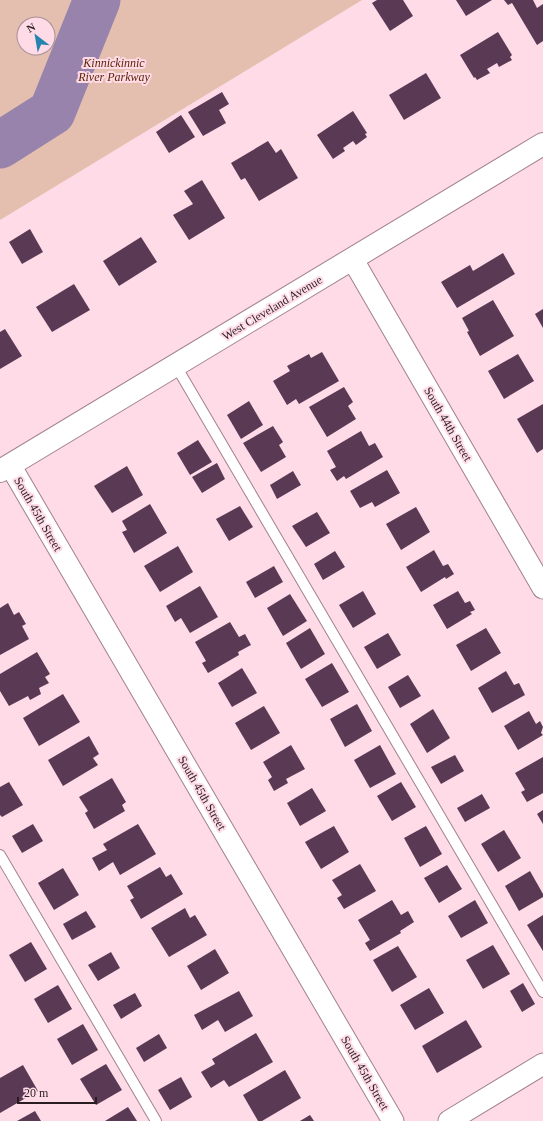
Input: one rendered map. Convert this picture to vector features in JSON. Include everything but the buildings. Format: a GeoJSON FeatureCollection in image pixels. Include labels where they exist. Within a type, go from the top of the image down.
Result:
{"type":"FeatureCollection","features":[{"type":"Feature","properties":{"kind":"street","name":"West Cleveland Avenue"},"geometry":{"type":"LineString","coordinates":[[5,468],[353,260],[543,144]]}},
{"type":"Feature","properties":{"kind":"street","name":"South 44th Street"},"geometry":{"type":"LineString","coordinates":[[353,260],[543,588]]}},
{"type":"Feature","properties":{"kind":"street","name":"South 45th Street"},"geometry":{"type":"LineString","coordinates":[[5,468],[393,1121]]}},
{"type":"Feature","properties":{"kind":"street"},"geometry":{"type":"LineString","coordinates":[[449,1121],[543,1064]]}},
{"type":"Feature","properties":{"kind":"lane"},"geometry":{"type":"LineString","coordinates":[[176,366],[543,992]]}},
{"type":"Feature","properties":{"kind":"lane"},"geometry":{"type":"LineString","coordinates":[[0,855],[156,1121]]}},
{"type":"Feature","properties":{"kind":"green space","name":"Kinnickinnic River Parkway"},"geometry":{"type":"Polygon","coordinates":[[[0,0],[362,0],[0,220],[0,0]]]}},
{"type":"Feature","properties":{"kind":"waterway"},"geometry":{"type":"LineString","coordinates":[[0,145],[52,112],[97,0]]}}]}
